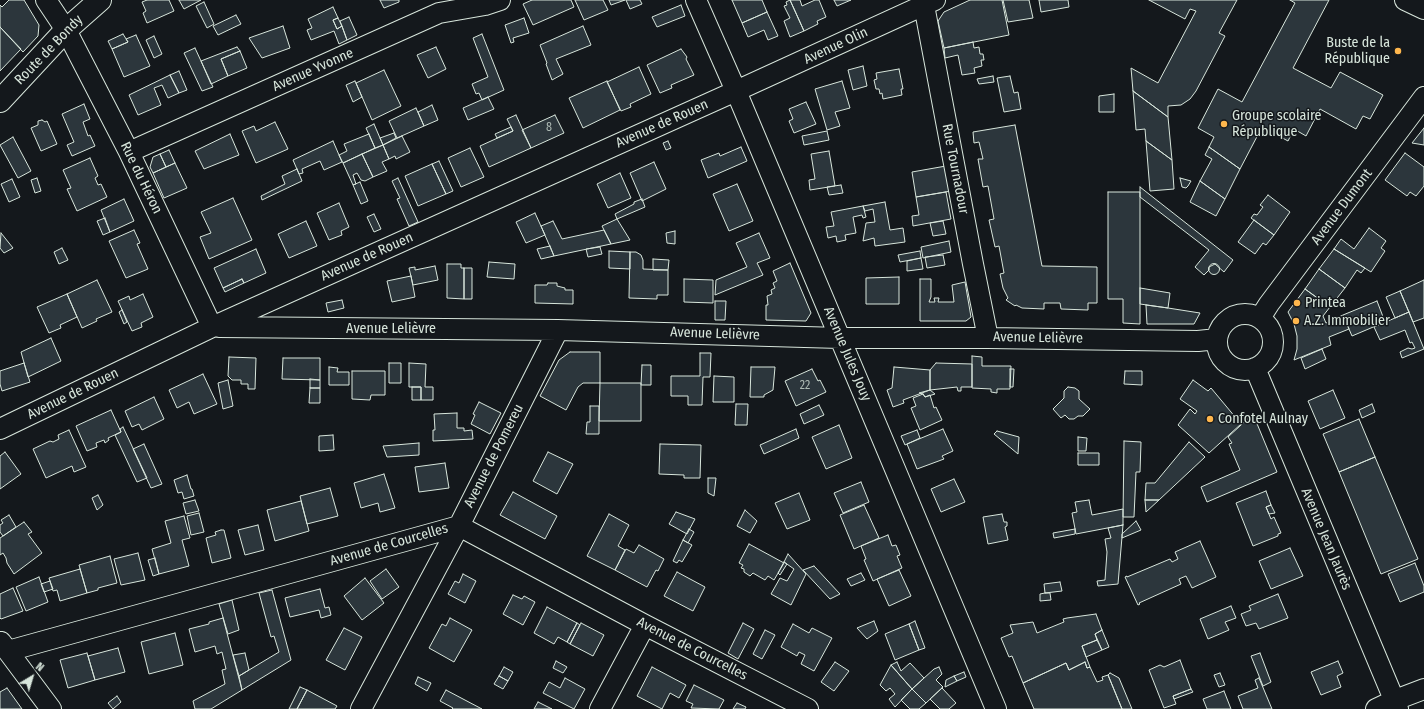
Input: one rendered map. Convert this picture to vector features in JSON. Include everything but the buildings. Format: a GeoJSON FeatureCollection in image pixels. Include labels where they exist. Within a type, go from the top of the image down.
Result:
{"type":"FeatureCollection","features":[{"type":"Feature","properties":{"kind":"street","name":"Rue du Héron"},"geometry":{"type":"LineString","coordinates":[[46,0],[66,30],[129,152],[212,327]]}},
{"type":"Feature","properties":{"kind":"street","name":"Route de Bondy"},"geometry":{"type":"LineString","coordinates":[[0,101],[66,30],[100,0]]}},
{"type":"Feature","properties":{"kind":"street","name":"Avenue Yvonne"},"geometry":{"type":"LineString","coordinates":[[129,152],[439,13],[485,5],[500,0]]}},
{"type":"Feature","properties":{"kind":"street","name":"Avenue Jules Jouy"},"geometry":{"type":"LineString","coordinates":[[696,0],[736,91],[996,709]]}},
{"type":"Feature","properties":{"kind":"street"},"geometry":{"type":"LineString","coordinates":[[1406,0],[1424,9]]}},
{"type":"Feature","properties":{"kind":"street","name":"Avenue Olin"},"geometry":{"type":"LineString","coordinates":[[736,91],[928,2]]}},
{"type":"Feature","properties":{"kind":"street","name":"Rue Tournadour"},"geometry":{"type":"LineString","coordinates":[[928,2],[973,264],[988,338]]}},
{"type":"Feature","properties":{"kind":"street","name":"Avenue de Rouen"},"geometry":{"type":"LineString","coordinates":[[0,429],[212,327],[736,91]]}},
{"type":"Feature","properties":{"kind":"street","name":"Avenue Dumont"},"geometry":{"type":"LineString","coordinates":[[1260,318],[1424,97]]}},
{"type":"Feature","properties":{"kind":"street"},"geometry":{"type":"LineString","coordinates":[[1237,315],[1254,315],[1260,318],[1268,326],[1272,334],[1273,345],[1270,354],[1264,363],[1255,368],[1246,370],[1236,369],[1222,358],[1218,349],[1217,339],[1219,331],[1229,318],[1237,315]]}},
{"type":"Feature","properties":{"kind":"street","name":"Avenue Lelièvre"},"geometry":{"type":"LineString","coordinates":[[212,327],[558,330],[840,338],[988,338],[1198,341],[1217,339]]}},
{"type":"Feature","properties":{"kind":"street","name":"Avenue de Pomereu"},"geometry":{"type":"LineString","coordinates":[[361,709],[459,526],[558,330]]}},
{"type":"Feature","properties":{"kind":"street","name":"Avenue Jean Jaurès"},"geometry":{"type":"LineString","coordinates":[[1255,368],[1397,704]]}},
{"type":"Feature","properties":{"kind":"street","name":"Avenue de Courcelles"},"geometry":{"type":"LineString","coordinates":[[4,646],[459,526],[645,625],[808,709]]}},
{"type":"Feature","properties":{"kind":"street"},"geometry":{"type":"LineString","coordinates":[[600,709],[645,625]]}},
{"type":"Feature","properties":{"kind":"street"},"geometry":{"type":"LineString","coordinates":[[4,646],[51,709]]}},
{"type":"Feature","properties":{"kind":"street"},"geometry":{"type":"LineString","coordinates":[[1376,709],[1397,704],[1424,689]]}},
{"type":"Feature","properties":{"kind":"place","name":"Buste de la République"},"geometry":{"type":"Point","coordinates":[1398,51]}},
{"type":"Feature","properties":{"kind":"place","name":"Groupe scolaire République"},"geometry":{"type":"Point","coordinates":[1224,124]}},
{"type":"Feature","properties":{"kind":"place","name":"Printea"},"geometry":{"type":"Point","coordinates":[1297,303]}},
{"type":"Feature","properties":{"kind":"place","name":"A.Z. Immobilier"},"geometry":{"type":"Point","coordinates":[1296,321]}},
{"type":"Feature","properties":{"kind":"place","name":"Confotel Aulnay"},"geometry":{"type":"Point","coordinates":[1210,419]}}]}
